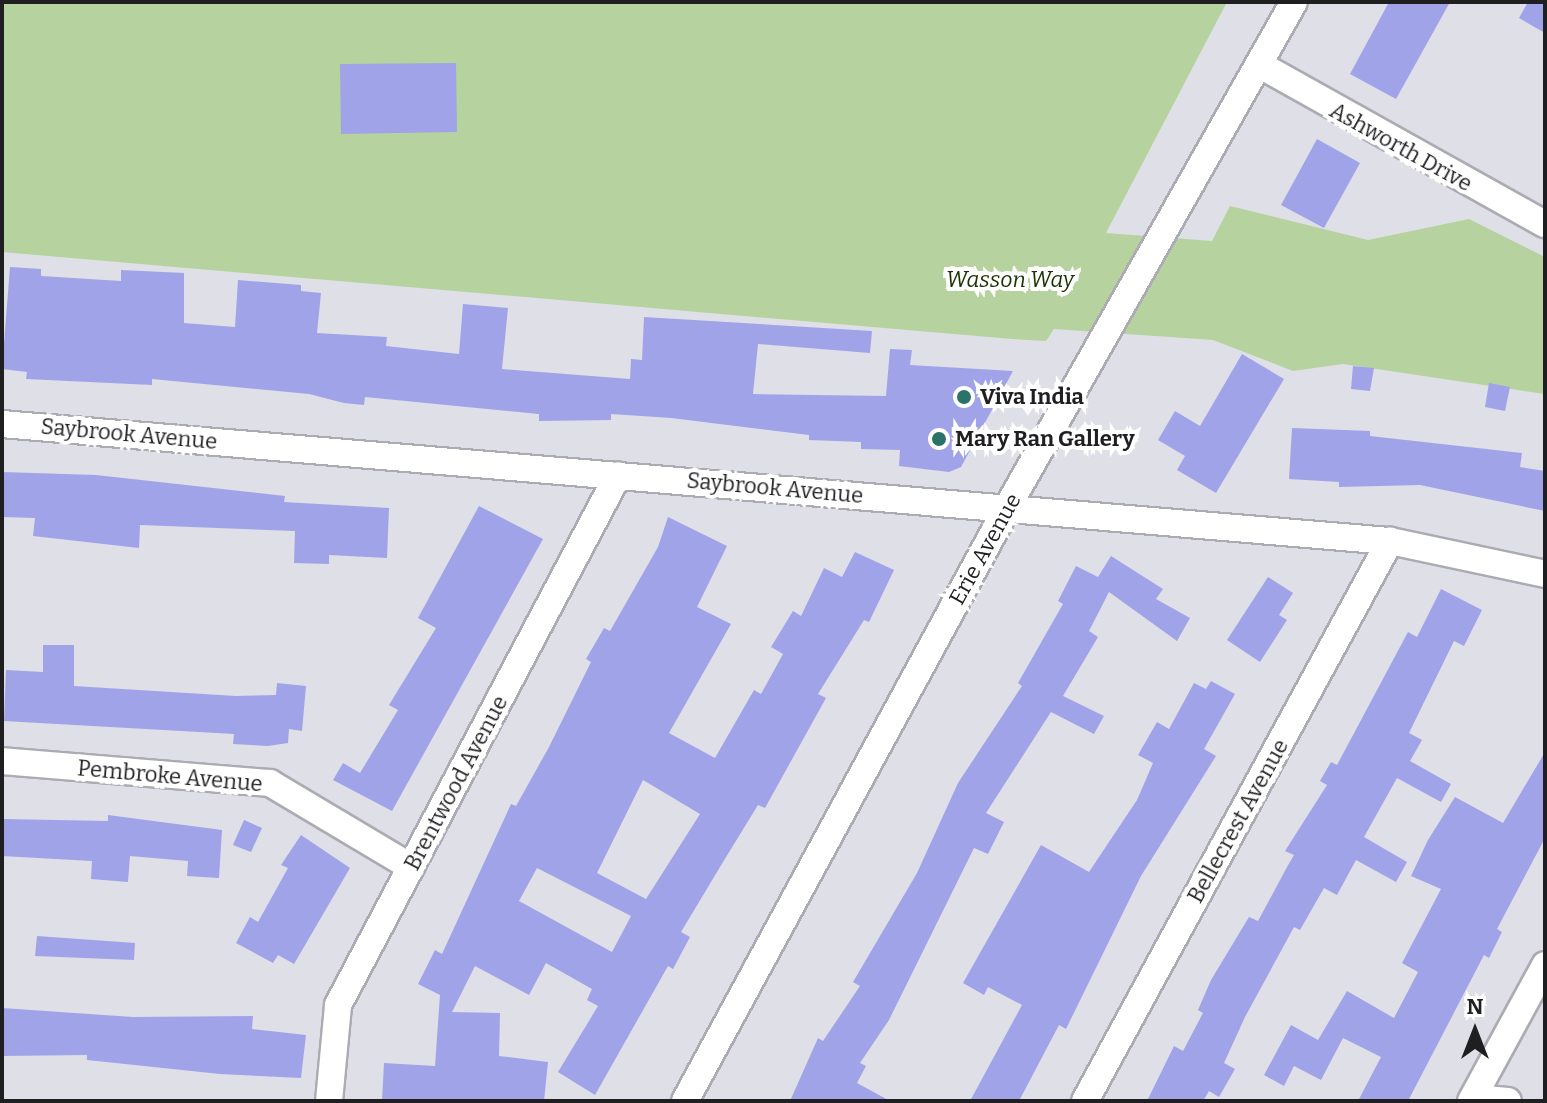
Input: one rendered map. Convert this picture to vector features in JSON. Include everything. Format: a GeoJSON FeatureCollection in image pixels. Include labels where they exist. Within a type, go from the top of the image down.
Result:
{"type":"FeatureCollection","features":[{"type":"Feature","properties":{"kind":"street","name":"Erie Avenue"},"geometry":{"type":"LineString","coordinates":[[685,1101],[1008,506],[1294,2]]}},
{"type":"Feature","properties":{"kind":"street","name":"Ashworth Drive"},"geometry":{"type":"LineString","coordinates":[[1260,65],[1545,224]]}},
{"type":"Feature","properties":{"kind":"street","name":"Saybrook Avenue"},"geometry":{"type":"LineString","coordinates":[[2,424],[1008,506],[1390,541],[1545,574]]}},
{"type":"Feature","properties":{"kind":"street","name":"Brentwood Avenue"},"geometry":{"type":"LineString","coordinates":[[329,1101],[338,1005],[618,475]]}},
{"type":"Feature","properties":{"kind":"street","name":"Bellecrest Avenue"},"geometry":{"type":"LineString","coordinates":[[1085,1101],[1390,541]]}},
{"type":"Feature","properties":{"kind":"street","name":"Pembroke Avenue"},"geometry":{"type":"LineString","coordinates":[[2,761],[270,783],[411,867]]}},
{"type":"Feature","properties":{"kind":"street"},"geometry":{"type":"LineString","coordinates":[[1508,1101],[1472,1099],[1545,965]]}},
{"type":"Feature","properties":{"kind":"green space","name":"Wasson Way"},"geometry":{"type":"Polygon","coordinates":[[[2,2],[1227,2],[1106,233],[1212,241],[1230,206],[1368,240],[1469,219],[1545,257],[1545,394],[1343,364],[1293,371],[1213,340],[1054,329],[1046,341],[1012,339],[2,252],[2,2]]]}},
{"type":"Feature","properties":{"kind":"building"},"geometry":{"type":"Polygon","coordinates":[[[1389,2],[1450,2],[1396,99],[1350,74],[1389,2]]]}},
{"type":"Feature","properties":{"kind":"building"},"geometry":{"type":"Polygon","coordinates":[[[1528,2],[1545,2],[1545,33],[1519,18],[1528,2]]]}},
{"type":"Feature","properties":{"kind":"building"},"geometry":{"type":"Polygon","coordinates":[[[456,63],[457,132],[341,134],[340,64],[456,63]]]}},
{"type":"Feature","properties":{"kind":"building"},"geometry":{"type":"Polygon","coordinates":[[[1317,139],[1360,163],[1324,228],[1281,205],[1317,139]]]}},
{"type":"Feature","properties":{"kind":"building"},"geometry":{"type":"Polygon","coordinates":[[[10,267],[41,269],[41,276],[121,281],[121,270],[184,273],[184,323],[235,327],[238,280],[301,285],[301,291],[321,293],[317,333],[387,337],[386,346],[459,354],[463,304],[508,308],[502,369],[630,379],[631,359],[642,360],[644,317],[872,331],[870,353],[758,344],[753,394],[886,396],[890,349],[912,350],[910,365],[1013,371],[961,467],[949,472],[899,466],[900,450],[861,449],[861,442],[809,440],[809,435],[671,418],[611,414],[611,420],[539,421],[539,414],[365,397],[364,405],[309,394],[152,379],[152,385],[26,379],[27,372],[2,369],[10,267]]]}},
{"type":"Feature","properties":{"kind":"building"},"geometry":{"type":"Polygon","coordinates":[[[1242,354],[1284,379],[1216,493],[1177,470],[1185,456],[1158,440],[1175,411],[1200,426],[1242,354]]]}},
{"type":"Feature","properties":{"kind":"building"},"geometry":{"type":"Polygon","coordinates":[[[1353,366],[1374,368],[1370,391],[1351,389],[1353,366]]]}},
{"type":"Feature","properties":{"kind":"building"},"geometry":{"type":"Polygon","coordinates":[[[1489,383],[1510,387],[1505,411],[1485,407],[1489,383]]]}},
{"type":"Feature","properties":{"kind":"building"},"geometry":{"type":"Polygon","coordinates":[[[1292,428],[1370,431],[1370,436],[1522,453],[1520,467],[1545,471],[1545,511],[1420,485],[1339,487],[1339,482],[1289,479],[1292,428]]]}},
{"type":"Feature","properties":{"kind":"building"},"geometry":{"type":"Polygon","coordinates":[[[2,472],[96,475],[285,496],[284,502],[389,508],[387,558],[329,555],[329,564],[294,563],[295,531],[140,525],[139,548],[33,536],[35,518],[2,517],[2,472]]]}},
{"type":"Feature","properties":{"kind":"building"},"geometry":{"type":"Polygon","coordinates":[[[479,506],[543,539],[392,811],[333,780],[343,763],[360,773],[398,710],[389,705],[436,628],[418,618],[479,506]]]}},
{"type":"Feature","properties":{"kind":"building"},"geometry":{"type":"Polygon","coordinates":[[[668,517],[727,546],[697,607],[731,624],[669,733],[715,758],[754,690],[761,694],[783,654],[771,647],[793,611],[801,616],[824,568],[842,577],[855,552],[894,570],[869,622],[864,620],[818,694],[826,698],[765,808],[758,805],[681,932],[690,937],[673,969],[668,966],[595,1095],[558,1072],[598,1006],[587,1000],[592,989],[546,963],[529,995],[475,966],[452,1012],[500,1013],[499,1056],[548,1062],[544,1101],[382,1101],[384,1063],[435,1066],[440,995],[418,984],[435,950],[442,954],[511,804],[516,806],[591,662],[586,659],[604,628],[610,631],[658,547],[668,517]],[[643,780],[597,873],[646,899],[700,814],[643,780]],[[537,868],[519,901],[612,952],[631,916],[537,868]]]}},
{"type":"Feature","properties":{"kind":"building"},"geometry":{"type":"Polygon","coordinates":[[[1111,556],[1163,589],[1156,599],[1190,618],[1177,641],[1109,592],[1089,631],[1098,637],[1063,696],[1104,716],[1094,734],[1051,712],[986,813],[1004,822],[988,854],[974,848],[889,1020],[860,1063],[866,1066],[857,1083],[890,1101],[790,1101],[818,1038],[823,1041],[860,986],[853,982],[917,873],[958,783],[1022,686],[1018,683],[1063,604],[1058,601],[1076,566],[1098,577],[1111,556]]]}},
{"type":"Feature","properties":{"kind":"building"},"geometry":{"type":"Polygon","coordinates":[[[1268,577],[1293,593],[1279,615],[1287,620],[1260,662],[1227,640],[1268,577]]]}},
{"type":"Feature","properties":{"kind":"building"},"geometry":{"type":"Polygon","coordinates":[[[1441,589],[1482,610],[1464,646],[1454,641],[1409,733],[1422,740],[1410,761],[1451,784],[1441,802],[1397,778],[1364,837],[1407,862],[1396,882],[1356,860],[1337,895],[1324,888],[1300,930],[1294,927],[1245,1017],[1224,1063],[1235,1069],[1219,1097],[1209,1091],[1203,1101],[1147,1101],[1174,1046],[1183,1051],[1203,1013],[1198,1010],[1211,980],[1249,917],[1258,921],[1294,855],[1285,851],[1327,785],[1320,781],[1331,762],[1337,765],[1408,632],[1417,637],[1441,589]]]}},
{"type":"Feature","properties":{"kind":"building"},"geometry":{"type":"Polygon","coordinates":[[[43,645],[74,645],[74,686],[236,696],[276,695],[277,683],[306,686],[302,731],[289,729],[288,743],[268,746],[233,744],[234,734],[4,721],[6,670],[43,672],[43,645]]]}},
{"type":"Feature","properties":{"kind":"building"},"geometry":{"type":"Polygon","coordinates":[[[1211,681],[1235,694],[1204,749],[1216,756],[1141,876],[1066,1029],[1059,1025],[1019,1101],[970,1101],[1022,1005],[988,987],[984,995],[963,983],[1041,845],[1089,872],[1137,800],[1153,763],[1138,755],[1157,722],[1169,729],[1194,683],[1206,689],[1211,681]]]}},
{"type":"Feature","properties":{"kind":"building"},"geometry":{"type":"Polygon","coordinates":[[[1545,752],[1545,838],[1497,929],[1502,932],[1489,958],[1484,955],[1408,1101],[1358,1101],[1381,1057],[1343,1038],[1321,1080],[1294,1066],[1284,1086],[1264,1075],[1291,1025],[1318,1040],[1347,991],[1394,1018],[1418,972],[1402,963],[1441,889],[1411,876],[1428,840],[1455,797],[1503,823],[1545,752]]]}},
{"type":"Feature","properties":{"kind":"building"},"geometry":{"type":"Polygon","coordinates":[[[108,815],[222,830],[219,878],[187,876],[188,861],[130,856],[128,882],[91,879],[92,861],[2,856],[4,819],[108,821],[108,815]]]}},
{"type":"Feature","properties":{"kind":"building"},"geometry":{"type":"Polygon","coordinates":[[[244,820],[262,828],[251,852],[233,845],[244,820]]]}},
{"type":"Feature","properties":{"kind":"building"},"geometry":{"type":"Polygon","coordinates":[[[301,835],[350,868],[294,964],[278,955],[273,963],[236,943],[250,917],[258,922],[288,868],[281,865],[301,835]]]}},
{"type":"Feature","properties":{"kind":"building"},"geometry":{"type":"Polygon","coordinates":[[[37,936],[135,943],[134,960],[35,956],[37,936]]]}},
{"type":"Feature","properties":{"kind":"building"},"geometry":{"type":"Polygon","coordinates":[[[2,1008],[133,1017],[253,1016],[252,1029],[306,1035],[301,1078],[220,1074],[87,1060],[87,1055],[2,1056],[2,1008]]]}},
{"type":"Feature","properties":{"kind":"place","name":"Viva India"},"geometry":{"type":"Point","coordinates":[964,397]}},
{"type":"Feature","properties":{"kind":"place","name":"Mary Ran Gallery"},"geometry":{"type":"Point","coordinates":[939,439]}}]}
